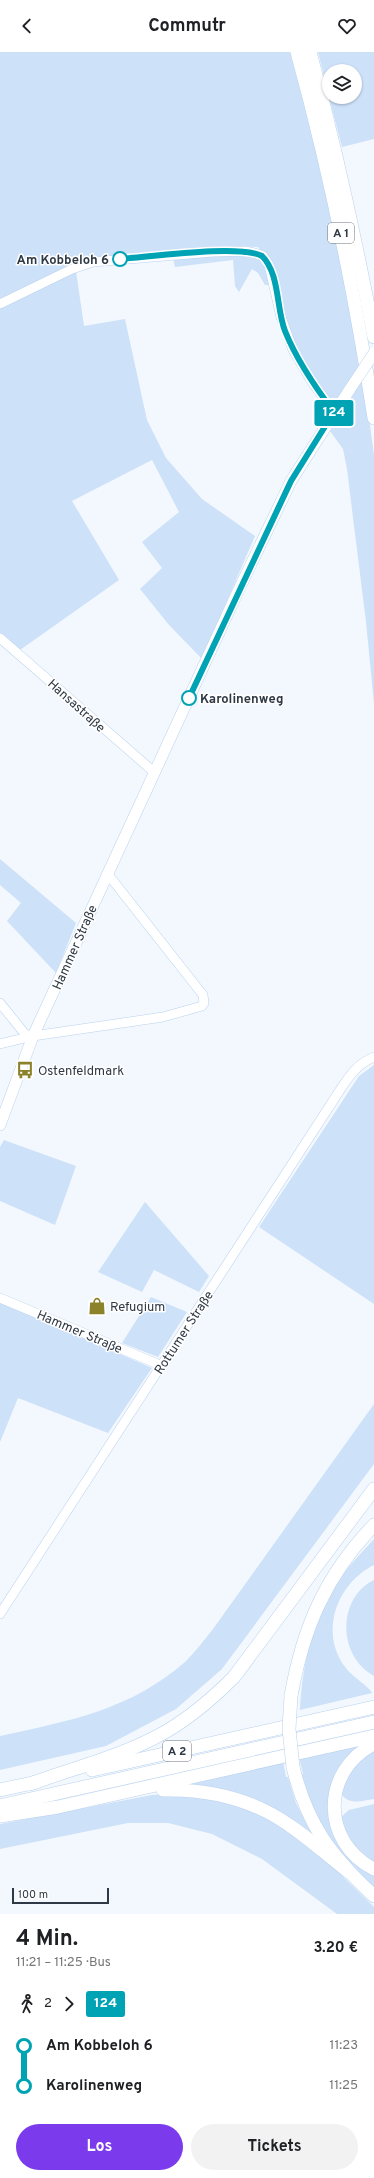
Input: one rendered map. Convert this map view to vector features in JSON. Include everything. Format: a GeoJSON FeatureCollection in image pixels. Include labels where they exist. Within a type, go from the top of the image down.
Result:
{"type":"FeatureCollection","features":[{"type":"Feature","properties":{"kind":"highway","name":"A 1"},"geometry":{"type":"LineString","coordinates":[[296,52],[320,139],[341,231],[364,349],[374,418]]}},
{"type":"Feature","properties":{"kind":"highway","name":"A 1"},"geometry":{"type":"LineString","coordinates":[[310,52],[352,221],[374,336]]}},
{"type":"Feature","properties":{"kind":"highway"},"geometry":{"type":"LineString","coordinates":[[30,1784],[130,1749],[154,1738],[178,1725],[216,1695],[234,1677],[374,1489]]}},
{"type":"Feature","properties":{"kind":"highway"},"geometry":{"type":"LineString","coordinates":[[374,1525],[342,1561],[319,1602],[304,1638],[297,1664],[291,1696],[289,1729],[293,1767],[303,1802],[312,1822],[325,1844],[349,1872],[374,1896]]}},
{"type":"Feature","properties":{"kind":"highway","name":"A 2"},"geometry":{"type":"LineString","coordinates":[[0,1790],[374,1707]]}},
{"type":"Feature","properties":{"kind":"highway","name":"A 2"},"geometry":{"type":"LineString","coordinates":[[0,1806],[374,1722]]}},
{"type":"Feature","properties":{"kind":"highway"},"geometry":{"type":"LineString","coordinates":[[0,1816],[58,1807],[374,1736]]}},
{"type":"Feature","properties":{"kind":"highway"},"geometry":{"type":"LineString","coordinates":[[374,1744],[353,1758],[343,1772],[337,1788],[334,1804],[336,1822],[346,1844],[355,1856],[374,1869]]}},
{"type":"Feature","properties":{"kind":"highway"},"geometry":{"type":"LineString","coordinates":[[129,1791],[200,1791],[248,1803],[270,1813],[290,1826],[349,1872]]}},
{"type":"Feature","properties":{"kind":"main road","name":"Hammer Straße"},"geometry":{"type":"LineString","coordinates":[[0,1125],[34,1036],[107,873],[291,481],[334,412],[374,353]]}},
{"type":"Feature","properties":{"kind":"street"},"geometry":{"type":"LineString","coordinates":[[0,304],[72,269],[93,262],[213,252],[246,252],[258,254],[266,259],[273,275],[281,316],[293,350],[312,382],[334,412]]}},
{"type":"Feature","properties":{"kind":"street","name":"Hansastraße"},"geometry":{"type":"LineString","coordinates":[[0,638],[154,772]]}},
{"type":"Feature","properties":{"kind":"street"},"geometry":{"type":"LineString","coordinates":[[0,1044],[34,1036],[163,1017],[202,1006],[204,1003],[203,995],[107,873]]}},
{"type":"Feature","properties":{"kind":"street"},"geometry":{"type":"LineString","coordinates":[[0,1003],[25,1034],[34,1036]]}},
{"type":"Feature","properties":{"kind":"street","name":"Rottumer Straße"},"geometry":{"type":"LineString","coordinates":[[0,1614],[160,1365],[354,1069],[362,1062],[374,1057]]}},
{"type":"Feature","properties":{"kind":"street","name":"Hammer Straße"},"geometry":{"type":"LineString","coordinates":[[0,1298],[160,1365]]}},
{"type":"Feature","properties":{"kind":"shaded area"},"geometry":{"type":"Polygon","coordinates":[[[0,52],[290,52],[331,205],[361,360],[374,455],[374,704],[366,622],[347,469],[343,449],[330,431],[340,418],[292,343],[283,316],[273,266],[258,247],[230,246],[93,258],[83,260],[76,271],[84,326],[125,319],[147,420],[166,458],[202,499],[255,536],[202,659],[169,625],[140,589],[162,568],[142,542],[179,512],[152,460],[72,501],[119,580],[20,650],[0,633],[0,52]]]}},
{"type":"Feature","properties":{"kind":"shaded area"},"geometry":{"type":"Polygon","coordinates":[[[318,52],[374,52],[374,139],[342,147],[331,104],[362,104],[362,64],[322,64],[322,68],[318,52]]]}},
{"type":"Feature","properties":{"kind":"shaded area"},"geometry":{"type":"Polygon","coordinates":[[[252,255],[264,261],[271,285],[265,285],[258,273],[252,269],[239,292],[235,286],[233,260],[175,267],[173,258],[252,255]]]}},
{"type":"Feature","properties":{"kind":"shaded area"},"geometry":{"type":"Polygon","coordinates":[[[0,859],[76,923],[56,973],[7,921],[21,903],[0,885],[0,859]]]}},
{"type":"Feature","properties":{"kind":"shaded area"},"geometry":{"type":"Polygon","coordinates":[[[374,1065],[374,1304],[259,1227],[359,1076],[374,1065]]]}},
{"type":"Feature","properties":{"kind":"shaded area"},"geometry":{"type":"Polygon","coordinates":[[[4,1140],[76,1166],[55,1225],[0,1201],[0,1147],[4,1140]]]}},
{"type":"Feature","properties":{"kind":"shaded area"},"geometry":{"type":"Polygon","coordinates":[[[145,1202],[209,1276],[199,1292],[154,1270],[142,1292],[98,1272],[145,1202]]]}},
{"type":"Feature","properties":{"kind":"shaded area"},"geometry":{"type":"Polygon","coordinates":[[[151,1297],[187,1312],[158,1357],[122,1343],[151,1297]]]}},
{"type":"Feature","properties":{"kind":"shaded area"},"geometry":{"type":"Polygon","coordinates":[[[0,1302],[152,1368],[108,1433],[18,1398],[0,1442],[0,1302]]]}},
{"type":"Feature","properties":{"kind":"shaded area"},"geometry":{"type":"Polygon","coordinates":[[[374,1404],[374,1464],[222,1669],[176,1709],[106,1746],[0,1770],[0,1736],[74,1719],[120,1703],[143,1692],[185,1662],[213,1629],[374,1404]]]}},
{"type":"Feature","properties":{"kind":"shaded area"},"geometry":{"type":"Polygon","coordinates":[[[374,1539],[374,1565],[361,1573],[350,1584],[341,1597],[336,1610],[333,1625],[334,1640],[338,1654],[346,1668],[372,1693],[300,1710],[306,1661],[321,1614],[340,1578],[374,1539]]]}},
{"type":"Feature","properties":{"kind":"shaded area"},"geometry":{"type":"Polygon","coordinates":[[[374,1580],[374,1676],[362,1667],[353,1655],[348,1642],[346,1627],[348,1613],[353,1600],[362,1588],[374,1580]]]}},
{"type":"Feature","properties":{"kind":"shaded area"},"geometry":{"type":"Polygon","coordinates":[[[364,1742],[348,1758],[333,1827],[374,1874],[374,1889],[351,1867],[320,1827],[300,1776],[303,1774],[299,1757],[364,1742]]]}},
{"type":"Feature","properties":{"kind":"shaded area"},"geometry":{"type":"Polygon","coordinates":[[[374,1746],[374,1799],[355,1802],[351,1801],[340,1792],[344,1775],[374,1746]]]}},
{"type":"Feature","properties":{"kind":"shaded area"},"geometry":{"type":"Polygon","coordinates":[[[283,1761],[286,1777],[288,1777],[296,1803],[315,1840],[276,1812],[170,1787],[283,1761]]]}},
{"type":"Feature","properties":{"kind":"shaded area"},"geometry":{"type":"Polygon","coordinates":[[[183,1793],[243,1805],[308,1842],[374,1907],[374,1914],[337,1914],[262,1859],[212,1834],[168,1823],[128,1823],[0,1849],[0,1824],[152,1795],[183,1793]]]}},
{"type":"Feature","properties":{"kind":"shaded area"},"geometry":{"type":"Polygon","coordinates":[[[374,1804],[374,1865],[349,1843],[341,1817],[349,1810],[374,1804]]]}},
{"type":"Feature","properties":{"kind":"bus line","name":"124"},"geometry":{"type":"LineString","coordinates":[[120,259],[232,251],[253,252],[262,256],[266,259],[273,275],[281,316],[293,350],[312,382],[334,412],[291,481],[189,698]]}},
{"type":"Feature","properties":{"kind":"place","name":"Am Kobbeloh 6"},"geometry":{"type":"Point","coordinates":[120,259]}},
{"type":"Feature","properties":{"kind":"place","name":"Karolinenweg"},"geometry":{"type":"Point","coordinates":[189,698]}},
{"type":"Feature","properties":{"kind":"place","name":"Ostenfeldmark"},"geometry":{"type":"Point","coordinates":[25,1070]}},
{"type":"Feature","properties":{"kind":"place","name":"Refugium"},"geometry":{"type":"Point","coordinates":[97,1306]}}]}
